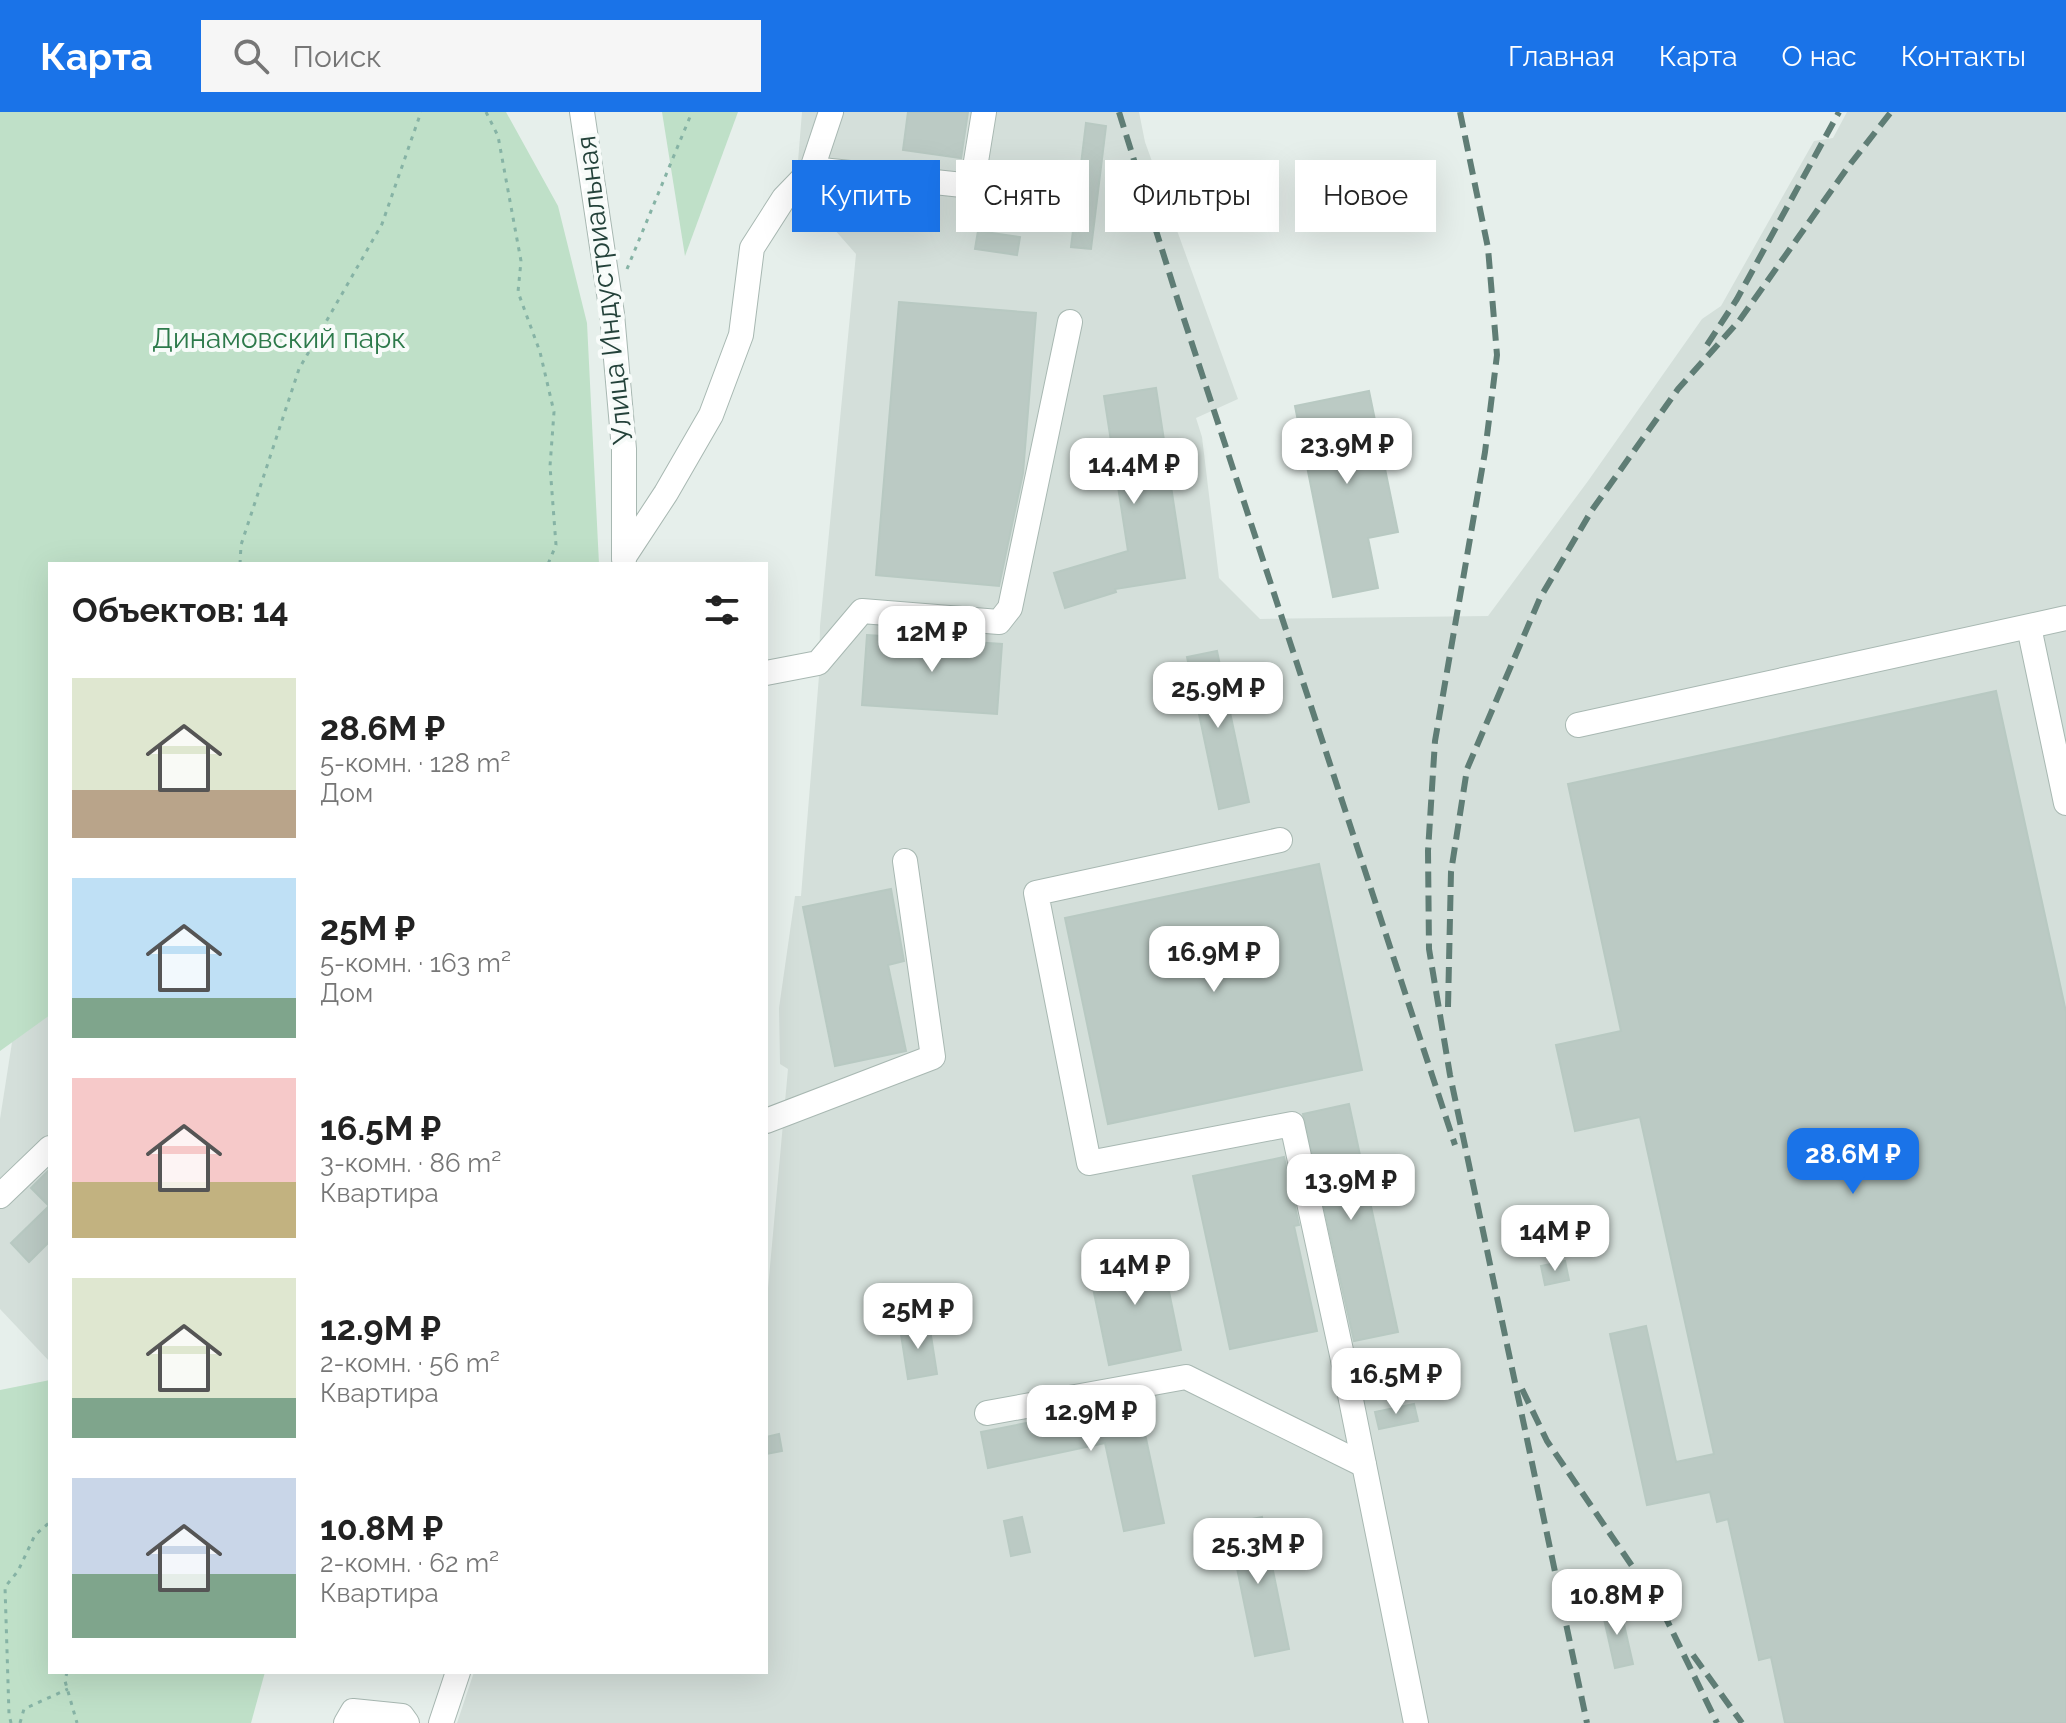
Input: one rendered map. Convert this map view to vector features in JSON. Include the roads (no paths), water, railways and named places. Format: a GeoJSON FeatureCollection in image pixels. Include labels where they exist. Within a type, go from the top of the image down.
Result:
{"type":"FeatureCollection","features":[{"type":"Feature","properties":{"kind":"lane","name":"Улица Индустриальная"},"geometry":{"type":"LineString","coordinates":[[582,112],[607,281],[624,449],[624,561]]}},
{"type":"Feature","properties":{"kind":"lane"},"geometry":{"type":"LineString","coordinates":[[815,160],[831,112]]}},
{"type":"Feature","properties":{"kind":"lane"},"geometry":{"type":"LineString","coordinates":[[940,183],[972,186],[984,112]]}},
{"type":"Feature","properties":{"kind":"lane"},"geometry":{"type":"LineString","coordinates":[[624,561],[711,415],[741,335],[752,248],[792,190]]}},
{"type":"Feature","properties":{"kind":"lane"},"geometry":{"type":"LineString","coordinates":[[768,673],[818,663],[862,611],[999,622],[1010,608],[1070,322]]}},
{"type":"Feature","properties":{"kind":"lane"},"geometry":{"type":"LineString","coordinates":[[1578,725],[2066,618]]}},
{"type":"Feature","properties":{"kind":"lane"},"geometry":{"type":"LineString","coordinates":[[2029,627],[2066,803]]}},
{"type":"Feature","properties":{"kind":"lane"},"geometry":{"type":"LineString","coordinates":[[1280,840],[1036,893],[1089,1163],[1292,1124],[1416,1723]]}},
{"type":"Feature","properties":{"kind":"lane"},"geometry":{"type":"LineString","coordinates":[[768,1120],[933,1057],[905,861]]}},
{"type":"Feature","properties":{"kind":"lane"},"geometry":{"type":"LineString","coordinates":[[0,1196],[48,1150]]}},
{"type":"Feature","properties":{"kind":"lane"},"geometry":{"type":"LineString","coordinates":[[987,1413],[1186,1377],[1364,1465]]}},
{"type":"Feature","properties":{"kind":"lane"},"geometry":{"type":"LineString","coordinates":[[441,1723],[457,1674]]}},
{"type":"Feature","properties":{"kind":"lane"},"geometry":{"type":"LineString","coordinates":[[346,1723],[353,1711],[402,1716],[407,1723]]}},
{"type":"Feature","properties":{"kind":"railway"},"geometry":{"type":"LineString","coordinates":[[1119,112],[1455,1145]]}},
{"type":"Feature","properties":{"kind":"railway"},"geometry":{"type":"LineString","coordinates":[[1460,112],[1488,248],[1497,355],[1485,452],[1435,741],[1428,851],[1429,949],[1450,1075],[1587,1723]]}},
{"type":"Feature","properties":{"kind":"railway"},"geometry":{"type":"LineString","coordinates":[[1707,345],[1737,299],[1839,112]]}},
{"type":"Feature","properties":{"kind":"railway"},"geometry":{"type":"LineString","coordinates":[[1448,1007],[1451,872],[1467,769],[1540,598],[1592,510],[1678,389],[1739,321],[1848,167],[1891,112]]}},
{"type":"Feature","properties":{"kind":"railway"},"geometry":{"type":"LineString","coordinates":[[1522,1389],[1547,1441],[1662,1610],[1717,1723]]}},
{"type":"Feature","properties":{"kind":"railway"},"geometry":{"type":"LineString","coordinates":[[1693,1655],[1742,1723]]}},
{"type":"Feature","properties":{"kind":"park label","name":"Динамовский парк"},"geometry":{"type":"Point","coordinates":[279,338]}}]}
